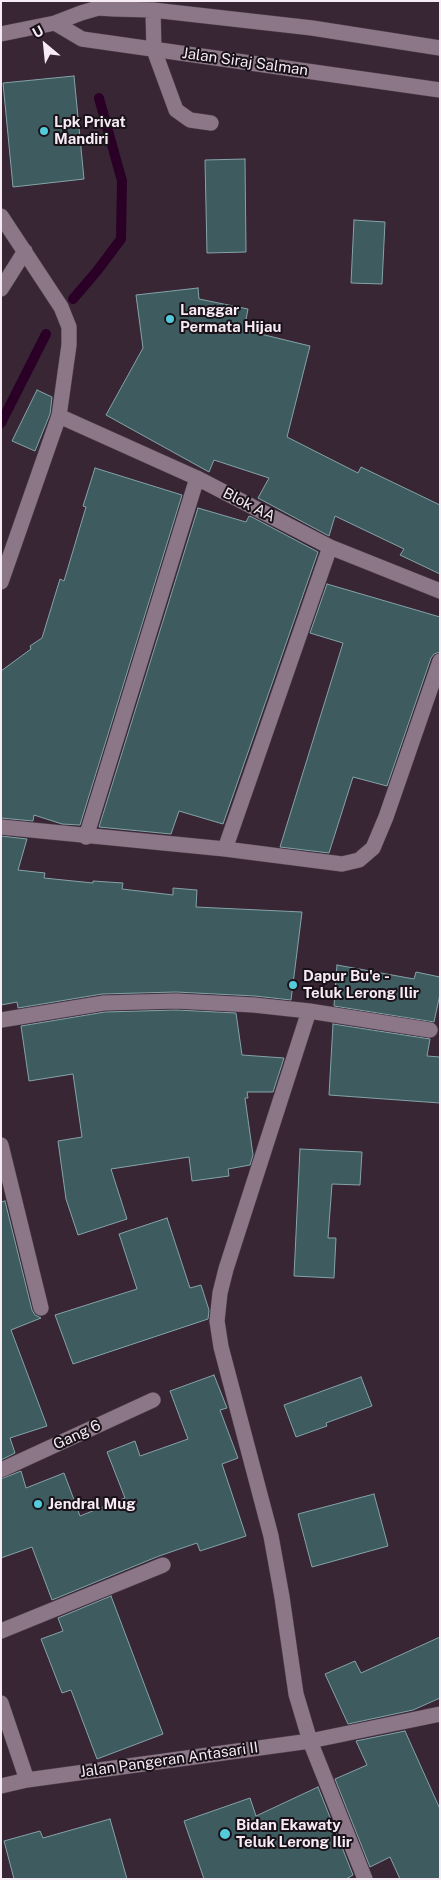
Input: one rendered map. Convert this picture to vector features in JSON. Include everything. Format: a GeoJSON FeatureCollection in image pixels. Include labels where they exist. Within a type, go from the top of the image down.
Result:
{"type":"FeatureCollection","features":[{"type":"Feature","properties":{"kind":"street"},"geometry":{"type":"LineString","coordinates":[[1,34],[55,23],[81,12],[98,8],[153,10],[312,28],[440,48]]}},
{"type":"Feature","properties":{"kind":"street"},"geometry":{"type":"LineString","coordinates":[[153,10],[154,50],[176,110],[190,120],[211,123]]}},
{"type":"Feature","properties":{"kind":"street","name":"Jalan Siraj Salman"},"geometry":{"type":"LineString","coordinates":[[55,23],[82,39],[440,90]]}},
{"type":"Feature","properties":{"kind":"street"},"geometry":{"type":"LineString","coordinates":[[1,216],[61,307],[69,327],[69,345],[59,416],[1,582]]}},
{"type":"Feature","properties":{"kind":"street"},"geometry":{"type":"LineString","coordinates":[[1,289],[25,251]]}},
{"type":"Feature","properties":{"kind":"street","name":"Blok AA"},"geometry":{"type":"LineString","coordinates":[[59,416],[197,478],[330,547],[440,591]]}},
{"type":"Feature","properties":{"kind":"street"},"geometry":{"type":"LineString","coordinates":[[86,837],[197,478]]}},
{"type":"Feature","properties":{"kind":"street"},"geometry":{"type":"LineString","coordinates":[[225,849],[330,547]]}},
{"type":"Feature","properties":{"kind":"street"},"geometry":{"type":"LineString","coordinates":[[1,828],[225,849],[342,864],[359,860],[373,848],[386,817],[440,661]]}},
{"type":"Feature","properties":{"kind":"street"},"geometry":{"type":"LineString","coordinates":[[1,1020],[104,1003],[185,1002],[254,1005],[309,1011],[430,1030]]}},
{"type":"Feature","properties":{"kind":"street"},"geometry":{"type":"LineString","coordinates":[[309,1011],[226,1269],[220,1293],[217,1321],[220,1347],[271,1536],[296,1694],[310,1741],[366,1879]]}},
{"type":"Feature","properties":{"kind":"street"},"geometry":{"type":"LineString","coordinates":[[1,1145],[41,1308]]}},
{"type":"Feature","properties":{"kind":"street","name":"Gang 6"},"geometry":{"type":"LineString","coordinates":[[1,1470],[152,1400]]}},
{"type":"Feature","properties":{"kind":"street"},"geometry":{"type":"LineString","coordinates":[[1,1630],[163,1565]]}},
{"type":"Feature","properties":{"kind":"street"},"geometry":{"type":"LineString","coordinates":[[1,1703],[27,1780]]}},
{"type":"Feature","properties":{"kind":"street","name":"Jalan Pangeran Antasari II"},"geometry":{"type":"LineString","coordinates":[[1,1786],[27,1780],[310,1741],[440,1714]]}},
{"type":"Feature","properties":{"kind":"building","name":"Lpk Privat Mandiri"},"geometry":{"type":"Polygon","coordinates":[[[74,76],[84,179],[13,187],[3,83],[74,76]]]}},
{"type":"Feature","properties":{"kind":"building"},"geometry":{"type":"Polygon","coordinates":[[[245,159],[246,252],[207,253],[205,160],[245,159]]]}},
{"type":"Feature","properties":{"kind":"building"},"geometry":{"type":"Polygon","coordinates":[[[354,220],[385,222],[382,284],[351,283],[354,220]]]}},
{"type":"Feature","properties":{"kind":"building"},"geometry":{"type":"Polygon","coordinates":[[[198,288],[199,299],[248,309],[244,330],[310,346],[287,437],[358,473],[361,467],[440,505],[440,574],[400,555],[404,549],[335,516],[329,536],[258,498],[269,478],[214,460],[209,472],[106,415],[143,348],[136,295],[198,288]]]}},
{"type":"Feature","properties":{"kind":"building"},"geometry":{"type":"Polygon","coordinates":[[[37,390],[52,397],[50,414],[35,451],[12,441],[37,390]]]}},
{"type":"Feature","properties":{"kind":"building"},"geometry":{"type":"Polygon","coordinates":[[[95,468],[182,495],[80,825],[62,824],[34,815],[33,821],[1,818],[1,671],[31,649],[30,646],[42,638],[60,579],[64,581],[86,507],[83,506],[95,468]]]}},
{"type":"Feature","properties":{"kind":"building"},"geometry":{"type":"Polygon","coordinates":[[[198,508],[246,522],[249,516],[252,517],[318,552],[223,824],[179,811],[171,834],[99,827],[198,508]]]}},
{"type":"Feature","properties":{"kind":"building"},"geometry":{"type":"Polygon","coordinates":[[[327,584],[440,617],[440,652],[434,654],[431,658],[387,786],[353,777],[329,853],[280,847],[343,643],[310,633],[327,584]]]}},
{"type":"Feature","properties":{"kind":"building"},"geometry":{"type":"Polygon","coordinates":[[[1,836],[27,839],[18,870],[45,873],[44,878],[93,883],[93,881],[123,883],[122,889],[173,895],[173,888],[197,890],[196,907],[302,912],[291,1000],[176,992],[102,994],[18,1008],[17,1002],[1,1005],[1,836]]]}},
{"type":"Feature","properties":{"kind":"building"},"geometry":{"type":"Polygon","coordinates":[[[337,965],[414,979],[416,972],[440,977],[440,994],[434,1022],[334,1006],[337,965]]]}},
{"type":"Feature","properties":{"kind":"building"},"geometry":{"type":"Polygon","coordinates":[[[176,1010],[236,1013],[242,1055],[284,1058],[273,1092],[247,1092],[248,1098],[245,1098],[253,1155],[250,1165],[228,1169],[229,1176],[192,1181],[189,1157],[111,1169],[127,1219],[78,1235],[66,1199],[58,1141],[82,1137],[73,1074],[29,1081],[21,1026],[105,1012],[176,1010]]]}},
{"type":"Feature","properties":{"kind":"building"},"geometry":{"type":"Polygon","coordinates":[[[333,1024],[430,1039],[427,1056],[440,1057],[440,1103],[329,1095],[333,1024]]]}},
{"type":"Feature","properties":{"kind":"building"},"geometry":{"type":"Polygon","coordinates":[[[300,1149],[362,1152],[360,1185],[332,1184],[328,1238],[336,1238],[334,1278],[294,1276],[300,1149]]]}},
{"type":"Feature","properties":{"kind":"building"},"geometry":{"type":"Polygon","coordinates":[[[5,1201],[32,1310],[35,1315],[41,1318],[11,1330],[47,1426],[10,1438],[15,1453],[1,1460],[1,1202],[5,1201]]]}},
{"type":"Feature","properties":{"kind":"building"},"geometry":{"type":"Polygon","coordinates":[[[167,1218],[190,1288],[201,1285],[209,1310],[208,1319],[73,1364],[55,1315],[137,1289],[119,1234],[167,1218]]]}},
{"type":"Feature","properties":{"kind":"building"},"geometry":{"type":"Polygon","coordinates":[[[214,1375],[227,1408],[220,1410],[238,1458],[222,1464],[246,1536],[200,1551],[197,1543],[159,1556],[52,1600],[32,1547],[1,1558],[1,1479],[21,1471],[26,1488],[64,1473],[80,1516],[125,1498],[107,1452],[135,1441],[140,1456],[188,1439],[170,1391],[214,1375]]]}},
{"type":"Feature","properties":{"kind":"building"},"geometry":{"type":"Polygon","coordinates":[[[361,1377],[372,1406],[326,1423],[327,1426],[296,1437],[284,1405],[361,1377]]]}},
{"type":"Feature","properties":{"kind":"building"},"geometry":{"type":"Polygon","coordinates":[[[374,1494],[388,1546],[312,1567],[298,1514],[374,1494]]]}},
{"type":"Feature","properties":{"kind":"building"},"geometry":{"type":"Polygon","coordinates":[[[111,1596],[163,1734],[97,1759],[71,1690],[62,1693],[41,1639],[63,1631],[58,1618],[111,1596]]]}},
{"type":"Feature","properties":{"kind":"building"},"geometry":{"type":"Polygon","coordinates":[[[440,1637],[440,1698],[413,1710],[348,1724],[325,1674],[355,1661],[361,1673],[440,1637]]]}},
{"type":"Feature","properties":{"kind":"building"},"geometry":{"type":"Polygon","coordinates":[[[405,1731],[440,1809],[440,1879],[400,1879],[390,1857],[370,1867],[335,1779],[367,1765],[356,1741],[405,1731]]]}},
{"type":"Feature","properties":{"kind":"building"},"geometry":{"type":"Polygon","coordinates":[[[318,1787],[353,1875],[346,1879],[204,1879],[184,1821],[250,1798],[256,1816],[318,1787]]]}},
{"type":"Feature","properties":{"kind":"building"},"geometry":{"type":"Polygon","coordinates":[[[110,1819],[127,1879],[14,1879],[4,1841],[40,1831],[43,1838],[110,1819]]]}},
{"type":"Feature","properties":{"kind":"waterway"},"geometry":{"type":"LineString","coordinates":[[73,299],[121,239],[122,181],[99,98]]}},
{"type":"Feature","properties":{"kind":"waterway"},"geometry":{"type":"LineString","coordinates":[[1,423],[46,334]]}},
{"type":"Feature","properties":{"kind":"place","name":"Lpk Privat Mandiri"},"geometry":{"type":"Point","coordinates":[44,131]}},
{"type":"Feature","properties":{"kind":"place","name":"Langgar Permata Hijau"},"geometry":{"type":"Point","coordinates":[170,319]}},
{"type":"Feature","properties":{"kind":"place","name":"Dapur Bu'e - Teluk Lerong Ilir"},"geometry":{"type":"Point","coordinates":[293,985]}},
{"type":"Feature","properties":{"kind":"place","name":"Jendral Mug"},"geometry":{"type":"Point","coordinates":[38,1504]}},
{"type":"Feature","properties":{"kind":"place","name":"Bidan Ekawaty Teluk Lerong Ilir"},"geometry":{"type":"Point","coordinates":[225,1834]}}]}
